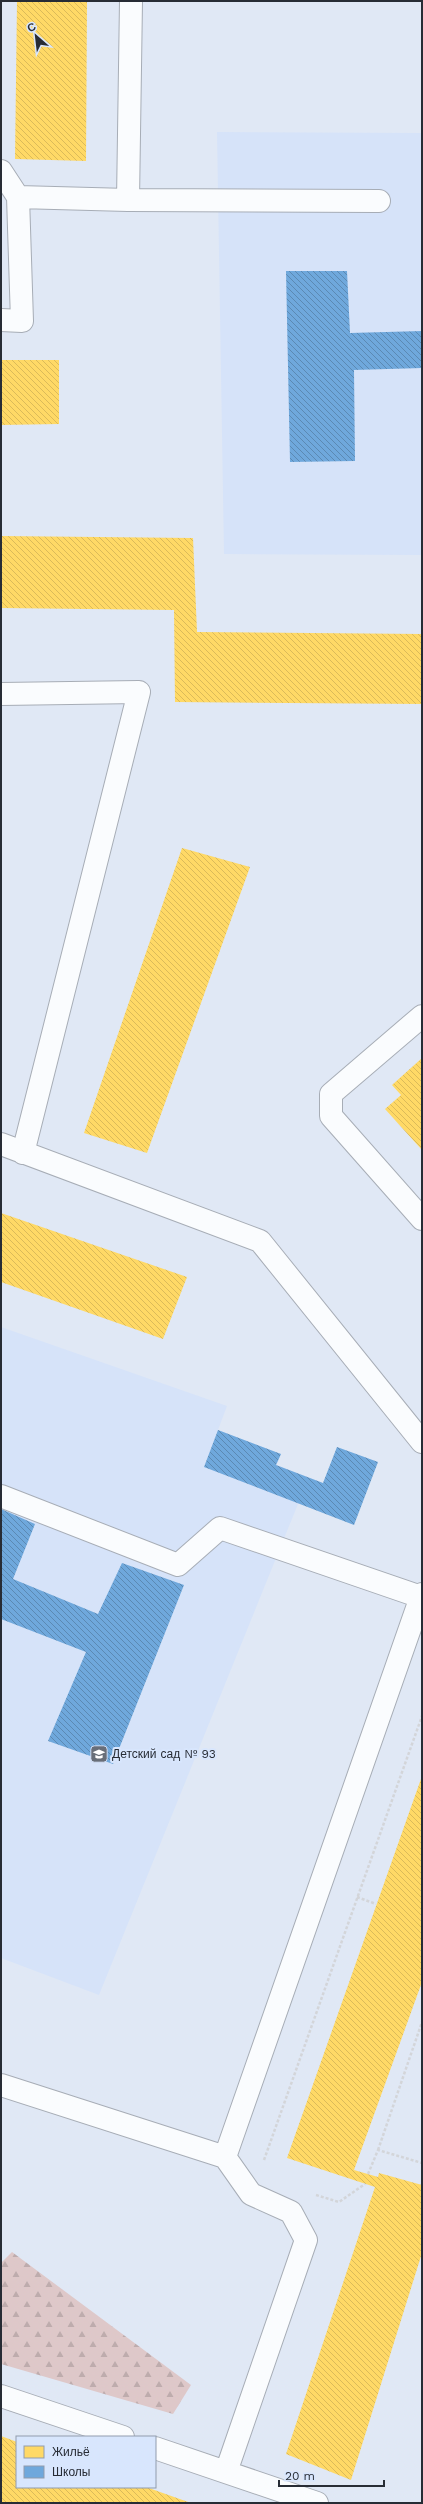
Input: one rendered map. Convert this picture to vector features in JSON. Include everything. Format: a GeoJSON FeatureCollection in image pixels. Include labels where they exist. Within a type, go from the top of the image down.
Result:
{"type":"FeatureCollection","features":[{"type":"Feature","properties":{"kind":"lane"},"geometry":{"type":"LineString","coordinates":[[128,200],[131,1]]}},
{"type":"Feature","properties":{"kind":"lane"},"geometry":{"type":"LineString","coordinates":[[1,171],[18,197],[22,321],[1,320]]}},
{"type":"Feature","properties":{"kind":"lane"},"geometry":{"type":"LineString","coordinates":[[18,197],[128,200],[379,201]]}},
{"type":"Feature","properties":{"kind":"lane"},"geometry":{"type":"LineString","coordinates":[[1,694],[139,692],[23,1152]]}},
{"type":"Feature","properties":{"kind":"lane"},"geometry":{"type":"LineString","coordinates":[[422,1016],[331,1094],[331,1116],[422,1218]]}},
{"type":"Feature","properties":{"kind":"lane"},"geometry":{"type":"LineString","coordinates":[[1,1144],[260,1240],[422,1442]]}},
{"type":"Feature","properties":{"kind":"lane"},"geometry":{"type":"LineString","coordinates":[[1,1496],[178,1565],[220,1528],[421,1595],[225,2157]]}},
{"type":"Feature","properties":{"kind":"lane"},"geometry":{"type":"LineString","coordinates":[[1,2085],[225,2157],[251,2194],[291,2212],[306,2240],[226,2472]]}},
{"type":"Feature","properties":{"kind":"lane"},"geometry":{"type":"LineString","coordinates":[[1,2396],[120,2436]]}},
{"type":"Feature","properties":{"kind":"lane"},"geometry":{"type":"LineString","coordinates":[[156,2448],[316,2503]]}},
{"type":"Feature","properties":{"kind":"path"},"geometry":{"type":"LineString","coordinates":[[251,2194],[422,1716]]}},
{"type":"Feature","properties":{"kind":"path"},"geometry":{"type":"LineString","coordinates":[[357,1897],[376,1904]]}},
{"type":"Feature","properties":{"kind":"path"},"geometry":{"type":"LineString","coordinates":[[368,2174],[378,2150],[422,2022]]}},
{"type":"Feature","properties":{"kind":"path"},"geometry":{"type":"LineString","coordinates":[[378,2150],[422,2162]]}},
{"type":"Feature","properties":{"kind":"path"},"geometry":{"type":"LineString","coordinates":[[314,2194],[339,2202],[365,2184]]}},
{"type":"Feature","properties":{"kind":"shaded area"},"geometry":{"type":"Polygon","coordinates":[[[217,132],[422,133],[422,555],[224,554],[217,132]]]}},
{"type":"Feature","properties":{"kind":"shaded area","name":"Детский сад № 93"},"geometry":{"type":"Polygon","coordinates":[[[1,1327],[227,1406],[218,1430],[281,1454],[277,1465],[323,1483],[337,1447],[378,1462],[298,1504],[99,1995],[1,1958],[1,1327]]]}},
{"type":"Feature","properties":{"kind":"green space"},"geometry":{"type":"Polygon","coordinates":[[[12,2252],[191,2385],[173,2414],[1,2364],[1,2263],[12,2252]]]}},
{"type":"Feature","properties":{"kind":"building: Жильё"},"geometry":{"type":"Polygon","coordinates":[[[17,1],[87,1],[86,161],[15,159],[17,1]]]}},
{"type":"Feature","properties":{"kind":"building: Жильё"},"geometry":{"type":"Polygon","coordinates":[[[1,360],[59,360],[59,424],[1,425],[1,360]]]}},
{"type":"Feature","properties":{"kind":"building: Жильё"},"geometry":{"type":"Polygon","coordinates":[[[1,536],[193,538],[197,632],[422,634],[422,704],[175,702],[174,610],[1,608],[1,536]]]}},
{"type":"Feature","properties":{"kind":"building: Жильё"},"geometry":{"type":"Polygon","coordinates":[[[182,848],[250,867],[147,1153],[84,1133],[182,848]]]}},
{"type":"Feature","properties":{"kind":"building: Жильё"},"geometry":{"type":"Polygon","coordinates":[[[422,1058],[422,1150],[385,1109],[401,1095],[392,1085],[422,1058]]]}},
{"type":"Feature","properties":{"kind":"building: Жильё"},"geometry":{"type":"Polygon","coordinates":[[[1,1213],[187,1277],[163,1339],[1,1282],[1,1213]]]}},
{"type":"Feature","properties":{"kind":"building: Жильё"},"geometry":{"type":"Polygon","coordinates":[[[422,1776],[422,1982],[354,2170],[378,2177],[379,2173],[422,2185],[422,2253],[351,2480],[286,2454],[375,2187],[287,2158],[422,1776]]]}},
{"type":"Feature","properties":{"kind":"building: Жильё"},"geometry":{"type":"Polygon","coordinates":[[[1,2436],[16,2442],[16,2488],[149,2488],[191,2503],[1,2503],[1,2436]]]}},
{"type":"Feature","properties":{"kind":"building: Школы"},"geometry":{"type":"Polygon","coordinates":[[[286,271],[347,271],[350,333],[422,331],[422,368],[354,370],[355,461],[290,462],[286,271]]]}},
{"type":"Feature","properties":{"kind":"building: Школы"},"geometry":{"type":"Polygon","coordinates":[[[218,1430],[281,1454],[276,1465],[323,1483],[337,1447],[378,1462],[354,1525],[204,1467],[218,1430]]]}},
{"type":"Feature","properties":{"kind":"building: Школы"},"geometry":{"type":"Polygon","coordinates":[[[1,1509],[35,1524],[13,1579],[98,1614],[122,1563],[184,1585],[113,1764],[48,1741],[86,1652],[1,1619],[1,1509]]]}},
{"type":"Feature","properties":{"kind":"place","name":"Детский сад № 93"},"geometry":{"type":"Point","coordinates":[99,1754]}}]}
